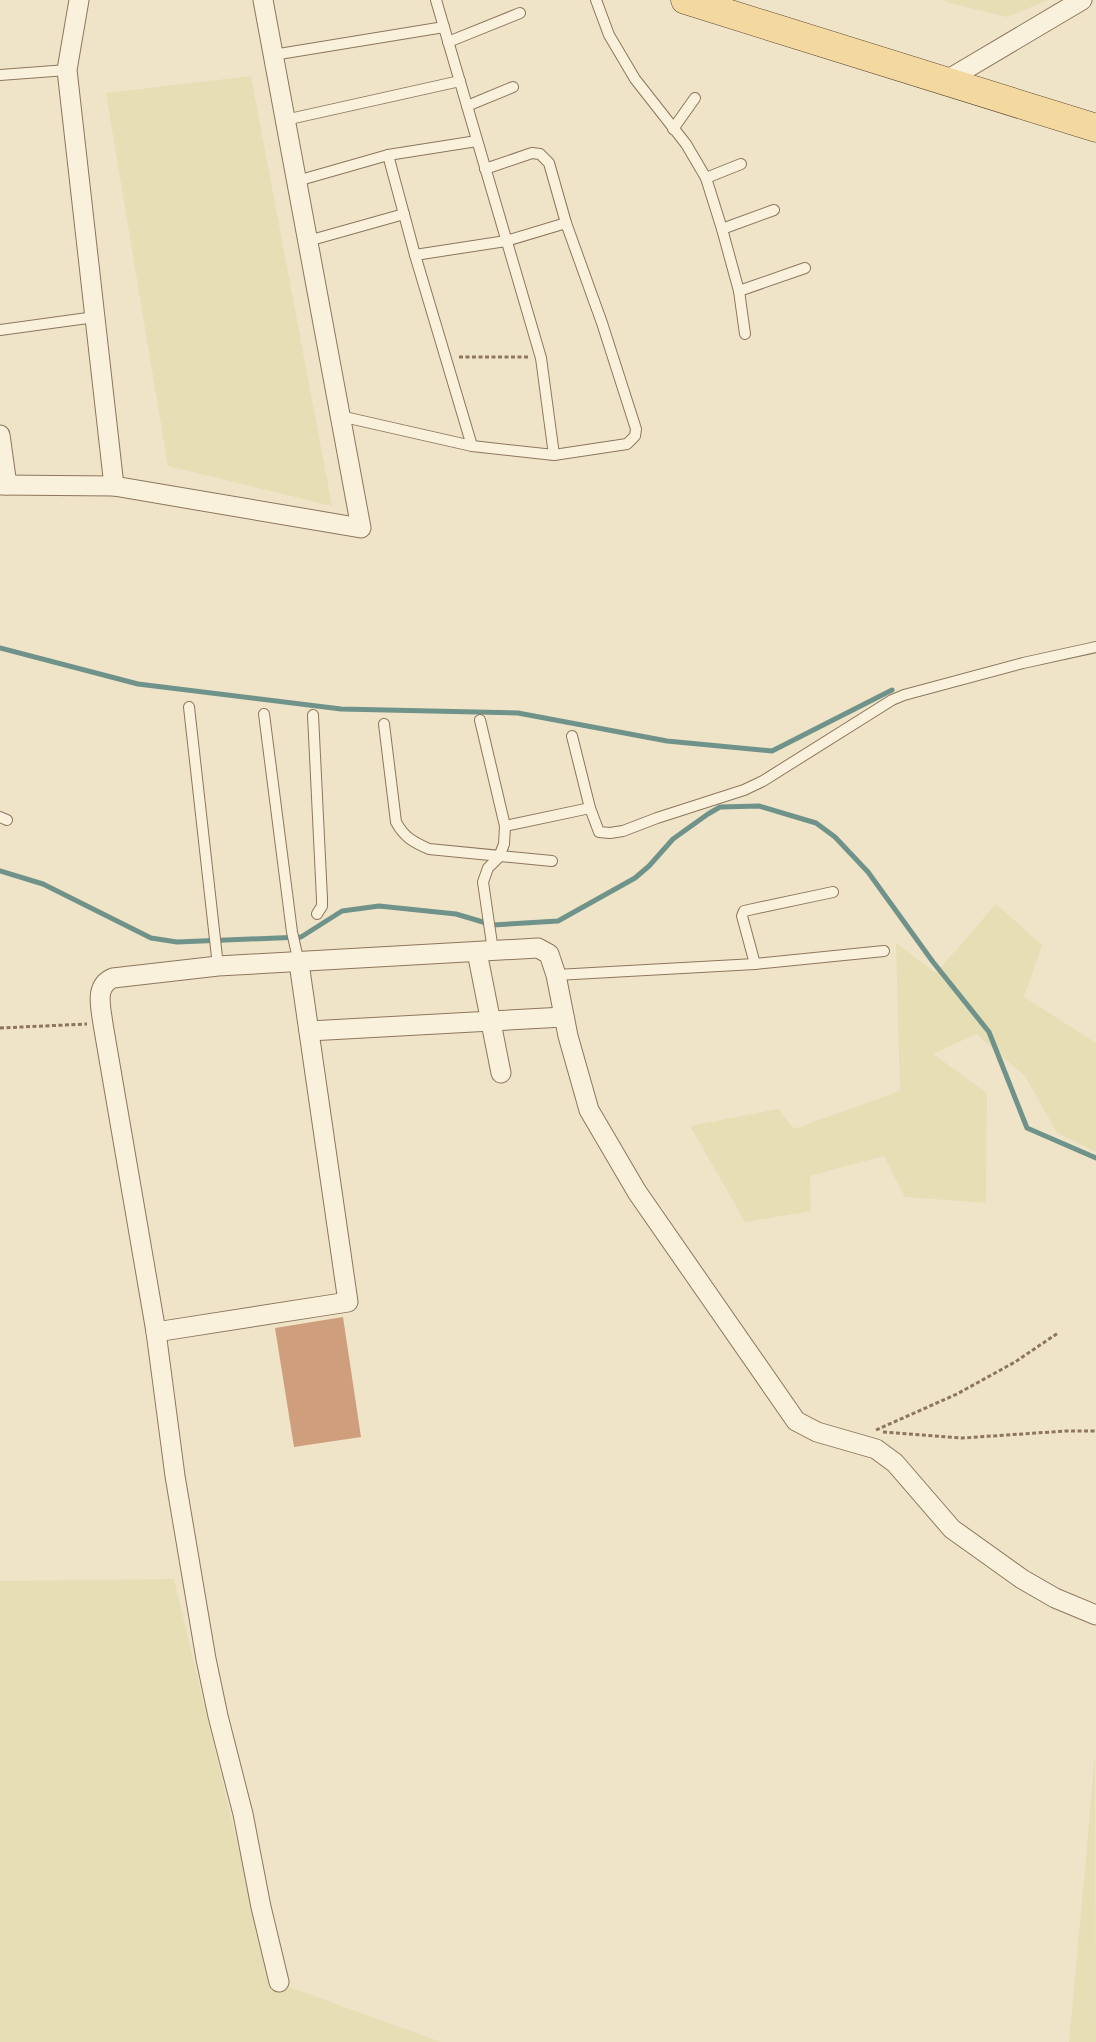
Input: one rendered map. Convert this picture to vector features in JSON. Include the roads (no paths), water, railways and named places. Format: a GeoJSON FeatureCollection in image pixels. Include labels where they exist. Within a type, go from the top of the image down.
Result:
{"type":"FeatureCollection","features":[{"type":"Feature","properties":{"kind":"main road"},"geometry":{"type":"LineString","coordinates":[[685,0],[947,80],[1096,128]]}},
{"type":"Feature","properties":{"kind":"street"},"geometry":{"type":"LineString","coordinates":[[79,0],[67,70],[114,486]]}},
{"type":"Feature","properties":{"kind":"street"},"geometry":{"type":"LineString","coordinates":[[0,435],[3,485],[114,486],[361,528],[263,0]]}},
{"type":"Feature","properties":{"kind":"street"},"geometry":{"type":"LineString","coordinates":[[947,80],[1082,0]]}},
{"type":"Feature","properties":{"kind":"street"},"geometry":{"type":"LineString","coordinates":[[279,1982],[261,1907],[243,1814],[218,1716],[206,1659],[175,1476],[156,1332],[103,1024],[100,993],[107,981],[113,978],[218,966],[299,963],[538,948],[545,950],[549,954],[556,975],[564,1017],[589,1110],[637,1192],[796,1421],[817,1432],[876,1449],[895,1463],[952,1529],[1022,1580],[1055,1598],[1096,1615]]}},
{"type":"Feature","properties":{"kind":"street"},"geometry":{"type":"LineString","coordinates":[[485,951],[491,1021],[501,1073]]}},
{"type":"Feature","properties":{"kind":"street"},"geometry":{"type":"LineString","coordinates":[[156,1332],[348,1302],[299,963]]}},
{"type":"Feature","properties":{"kind":"street"},"geometry":{"type":"LineString","coordinates":[[309,1031],[564,1017]]}},
{"type":"Feature","properties":{"kind":"lane"},"geometry":{"type":"LineString","coordinates":[[436,0],[541,358],[554,455]]}},
{"type":"Feature","properties":{"kind":"lane"},"geometry":{"type":"LineString","coordinates":[[596,0],[609,35],[635,80],[686,144],[706,178],[739,291],[745,334]]}},
{"type":"Feature","properties":{"kind":"lane"},"geometry":{"type":"LineString","coordinates":[[448,42],[520,13]]}},
{"type":"Feature","properties":{"kind":"lane"},"geometry":{"type":"LineString","coordinates":[[273,55],[444,27]]}},
{"type":"Feature","properties":{"kind":"lane"},"geometry":{"type":"LineString","coordinates":[[0,75],[67,70]]}},
{"type":"Feature","properties":{"kind":"lane"},"geometry":{"type":"LineString","coordinates":[[285,120],[460,81]]}},
{"type":"Feature","properties":{"kind":"lane"},"geometry":{"type":"LineString","coordinates":[[467,106],[513,87]]}},
{"type":"Feature","properties":{"kind":"lane"},"geometry":{"type":"LineString","coordinates":[[673,129],[695,98]]}},
{"type":"Feature","properties":{"kind":"lane"},"geometry":{"type":"LineString","coordinates":[[297,181],[388,155],[477,141]]}},
{"type":"Feature","properties":{"kind":"lane"},"geometry":{"type":"LineString","coordinates":[[340,416],[472,446],[554,455],[627,444],[635,436],[636,429],[602,323],[566,223],[549,162],[545,157],[532,153],[485,169]]}},
{"type":"Feature","properties":{"kind":"lane"},"geometry":{"type":"LineString","coordinates":[[388,155],[472,446]]}},
{"type":"Feature","properties":{"kind":"lane"},"geometry":{"type":"LineString","coordinates":[[706,178],[740,164]]}},
{"type":"Feature","properties":{"kind":"lane"},"geometry":{"type":"LineString","coordinates":[[722,229],[774,210]]}},
{"type":"Feature","properties":{"kind":"lane"},"geometry":{"type":"LineString","coordinates":[[308,241],[404,214]]}},
{"type":"Feature","properties":{"kind":"lane"},"geometry":{"type":"LineString","coordinates":[[416,255],[506,241],[566,223]]}},
{"type":"Feature","properties":{"kind":"lane"},"geometry":{"type":"LineString","coordinates":[[739,291],[805,268]]}},
{"type":"Feature","properties":{"kind":"lane"},"geometry":{"type":"LineString","coordinates":[[0,330],[95,317]]}},
{"type":"Feature","properties":{"kind":"lane"},"geometry":{"type":"LineString","coordinates":[[572,736],[590,808],[599,832],[610,834],[736,793],[763,782],[892,700],[904,695],[1024,662],[1096,647]]}},
{"type":"Feature","properties":{"kind":"lane"},"geometry":{"type":"LineString","coordinates":[[189,707],[218,966]]}},
{"type":"Feature","properties":{"kind":"lane"},"geometry":{"type":"LineString","coordinates":[[264,714],[292,932],[299,963]]}},
{"type":"Feature","properties":{"kind":"lane"},"geometry":{"type":"LineString","coordinates":[[313,714],[322,899],[322,906],[316,914]]}},
{"type":"Feature","properties":{"kind":"lane"},"geometry":{"type":"LineString","coordinates":[[480,720],[505,826],[504,844],[499,857],[488,868],[483,882],[485,951]]}},
{"type":"Feature","properties":{"kind":"lane"},"geometry":{"type":"LineString","coordinates":[[384,724],[396,822],[402,834],[410,841],[429,849],[552,861]]}},
{"type":"Feature","properties":{"kind":"lane"},"geometry":{"type":"LineString","coordinates":[[505,826],[590,808]]}},
{"type":"Feature","properties":{"kind":"lane"},"geometry":{"type":"LineString","coordinates":[[754,964],[742,916],[744,911],[833,892]]}},
{"type":"Feature","properties":{"kind":"lane"},"geometry":{"type":"LineString","coordinates":[[556,975],[754,964],[884,951]]}},
{"type":"Feature","properties":{"kind":"waterway"},"geometry":{"type":"LineString","coordinates":[[0,648],[138,684],[341,709],[518,713],[667,741],[772,751],[892,690]]}},
{"type":"Feature","properties":{"kind":"waterway"},"geometry":{"type":"LineString","coordinates":[[0,871],[43,884],[151,938],[177,942],[301,937],[342,911],[379,906],[456,914],[493,925],[558,921],[635,878],[649,866],[673,839],[720,807],[759,806],[816,823],[835,837],[868,872],[933,962],[989,1032],[1027,1128],[1096,1158]]}}]}
